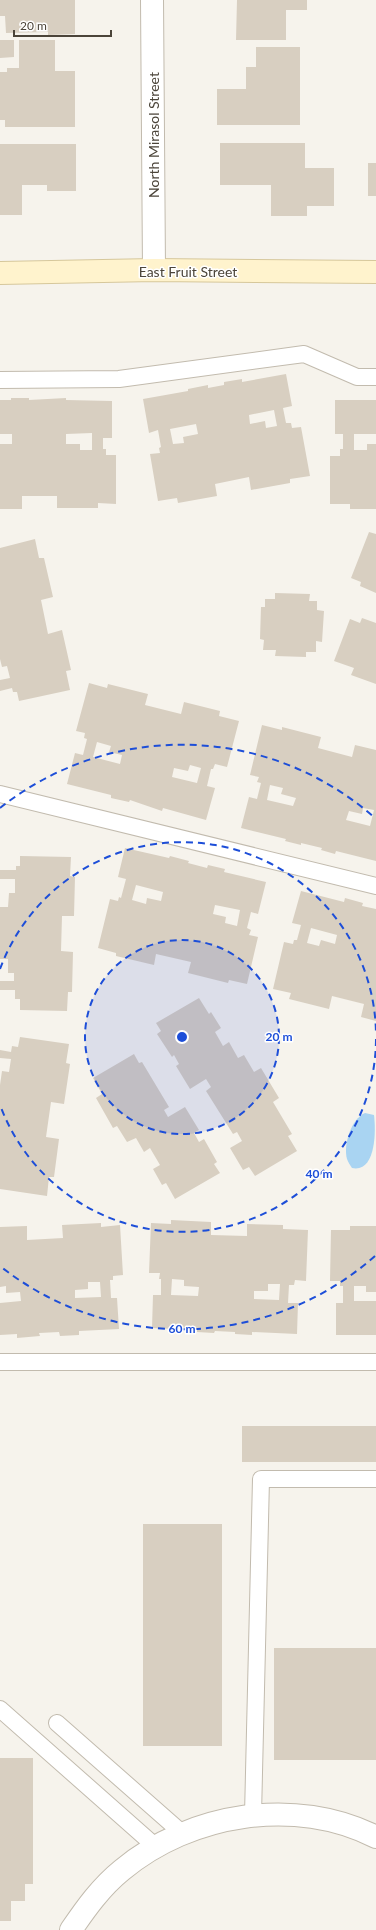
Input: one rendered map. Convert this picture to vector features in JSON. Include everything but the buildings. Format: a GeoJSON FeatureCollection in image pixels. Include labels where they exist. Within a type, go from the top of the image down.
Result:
{"type":"FeatureCollection","features":[{"type":"Feature","properties":{"kind":"street","name":"North Mirasol Street"},"geometry":{"type":"LineString","coordinates":[[152,0],[154,270]]}},
{"type":"Feature","properties":{"kind":"street","name":"East Fruit Street"},"geometry":{"type":"LineString","coordinates":[[0,273],[154,270],[376,272]]}},
{"type":"Feature","properties":{"kind":"street"},"geometry":{"type":"LineString","coordinates":[[71,1930],[92,1899],[122,1870],[155,1846],[205,1825],[253,1815],[293,1815],[332,1821],[376,1837]]}},
{"type":"Feature","properties":{"kind":"lane"},"geometry":{"type":"LineString","coordinates":[[0,380],[119,379],[304,354],[357,377],[376,377]]}},
{"type":"Feature","properties":{"kind":"lane"},"geometry":{"type":"LineString","coordinates":[[0,794],[376,886]]}},
{"type":"Feature","properties":{"kind":"lane"},"geometry":{"type":"LineString","coordinates":[[0,1362],[376,1362]]}},
{"type":"Feature","properties":{"kind":"lane"},"geometry":{"type":"LineString","coordinates":[[253,1815],[261,1479],[376,1479]]}},
{"type":"Feature","properties":{"kind":"lane"},"geometry":{"type":"LineString","coordinates":[[0,1709],[155,1846]]}},
{"type":"Feature","properties":{"kind":"lane"},"geometry":{"type":"LineString","coordinates":[[57,1723],[182,1834]]}},
{"type":"Feature","properties":{"kind":"water"},"geometry":{"type":"Polygon","coordinates":[[[365,1113],[374,1115],[375,1131],[373,1149],[366,1164],[360,1168],[352,1168],[347,1159],[347,1140],[352,1126],[360,1116],[365,1113]]]}}]}
